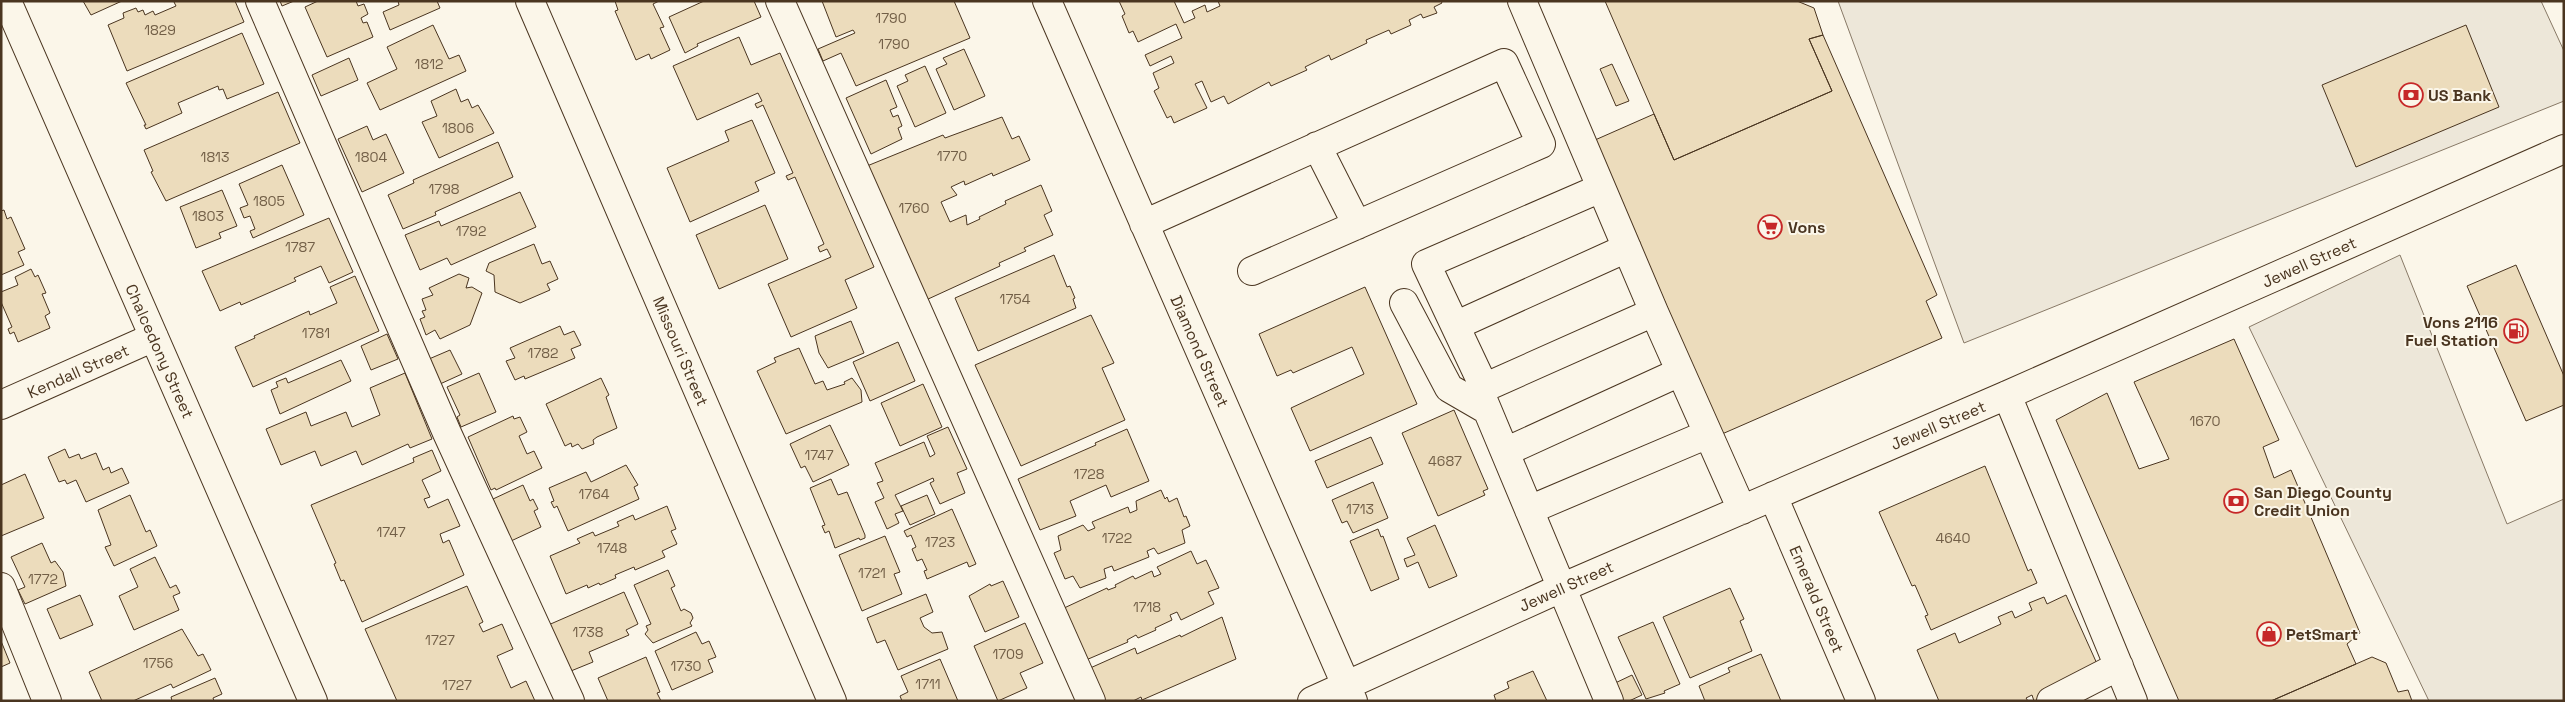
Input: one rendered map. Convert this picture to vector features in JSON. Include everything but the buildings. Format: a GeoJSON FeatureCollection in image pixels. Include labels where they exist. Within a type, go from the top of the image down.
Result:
{"type":"FeatureCollection","features":[{"type":"Feature","properties":{"kind":"street","name":"Chalcedony Street"},"geometry":{"type":"LineString","coordinates":[[7,1],[313,701]]}},
{"type":"Feature","properties":{"kind":"street"},"geometry":{"type":"LineString","coordinates":[[260,1],[443,424],[570,701]]}},
{"type":"Feature","properties":{"kind":"street","name":"Missouri Street"},"geometry":{"type":"LineString","coordinates":[[530,1],[832,701]]}},
{"type":"Feature","properties":{"kind":"street"},"geometry":{"type":"LineString","coordinates":[[780,1],[1091,701]]}},
{"type":"Feature","properties":{"kind":"street","name":"Diamond Street"},"geometry":{"type":"LineString","coordinates":[[1047,1],[1350,694]]}},
{"type":"Feature","properties":{"kind":"street"},"geometry":{"type":"LineString","coordinates":[[1522,1],[1626,248],[1742,510]]}},
{"type":"Feature","properties":{"kind":"street"},"geometry":{"type":"LineString","coordinates":[[1144,224],[1504,63],[1541,144],[1252,271]]}},
{"type":"Feature","properties":{"kind":"street"},"geometry":{"type":"LineString","coordinates":[[1318,146],[1357,225]]}},
{"type":"Feature","properties":{"kind":"street","name":"Jewell Street"},"geometry":{"type":"LineString","coordinates":[[1312,701],[1350,694],[1561,588],[2007,395],[2564,149]]}},
{"type":"Feature","properties":{"kind":"street"},"geometry":{"type":"LineString","coordinates":[[1601,188],[1426,264],[1457,325],[1505,452],[1609,701]]}},
{"type":"Feature","properties":{"kind":"street"},"geometry":{"type":"LineString","coordinates":[[1457,325],[1626,248]]}},
{"type":"Feature","properties":{"kind":"street"},"geometry":{"type":"LineString","coordinates":[[1404,303],[1449,388],[1483,395],[1654,312]]}},
{"type":"Feature","properties":{"kind":"street","name":"Kendall Street"},"geometry":{"type":"LineString","coordinates":[[1,405],[154,338]]}},
{"type":"Feature","properties":{"kind":"street"},"geometry":{"type":"LineString","coordinates":[[1505,452],[1680,372]]}},
{"type":"Feature","properties":{"kind":"street"},"geometry":{"type":"LineString","coordinates":[[2007,395],[2133,701]]}},
{"type":"Feature","properties":{"kind":"street"},"geometry":{"type":"LineString","coordinates":[[1529,510],[1708,434]]}},
{"type":"Feature","properties":{"kind":"street","name":"Emerald Street"},"geometry":{"type":"LineString","coordinates":[[1773,496],[1861,701]]}},
{"type":"Feature","properties":{"kind":"street"},"geometry":{"type":"LineString","coordinates":[[1,587],[47,701]]}},
{"type":"Feature","properties":{"kind":"street"},"geometry":{"type":"LineString","coordinates":[[2051,701],[2119,666]]}},
{"type":"Feature","properties":{"kind":"shaded area"},"geometry":{"type":"Polygon","coordinates":[[[1838,1],[2541,1],[2564,51],[2564,101],[1964,343],[1838,1]]]}},
{"type":"Feature","properties":{"kind":"shaded area"},"geometry":{"type":"Polygon","coordinates":[[[2400,255],[2507,524],[2564,499],[2564,701],[2429,701],[2249,327],[2400,255]]]}},
{"type":"Feature","properties":{"kind":"place","name":"US Bank"},"geometry":{"type":"Point","coordinates":[2411,95]}},
{"type":"Feature","properties":{"kind":"place","name":"Vons"},"geometry":{"type":"Point","coordinates":[1770,227]}},
{"type":"Feature","properties":{"kind":"place","name":"Vons 2116 Fuel Station"},"geometry":{"type":"Point","coordinates":[2516,331]}},
{"type":"Feature","properties":{"kind":"place","name":"San Diego County Credit Union"},"geometry":{"type":"Point","coordinates":[2236,501]}},
{"type":"Feature","properties":{"kind":"place","name":"PetSmart"},"geometry":{"type":"Point","coordinates":[2269,634]}}]}
